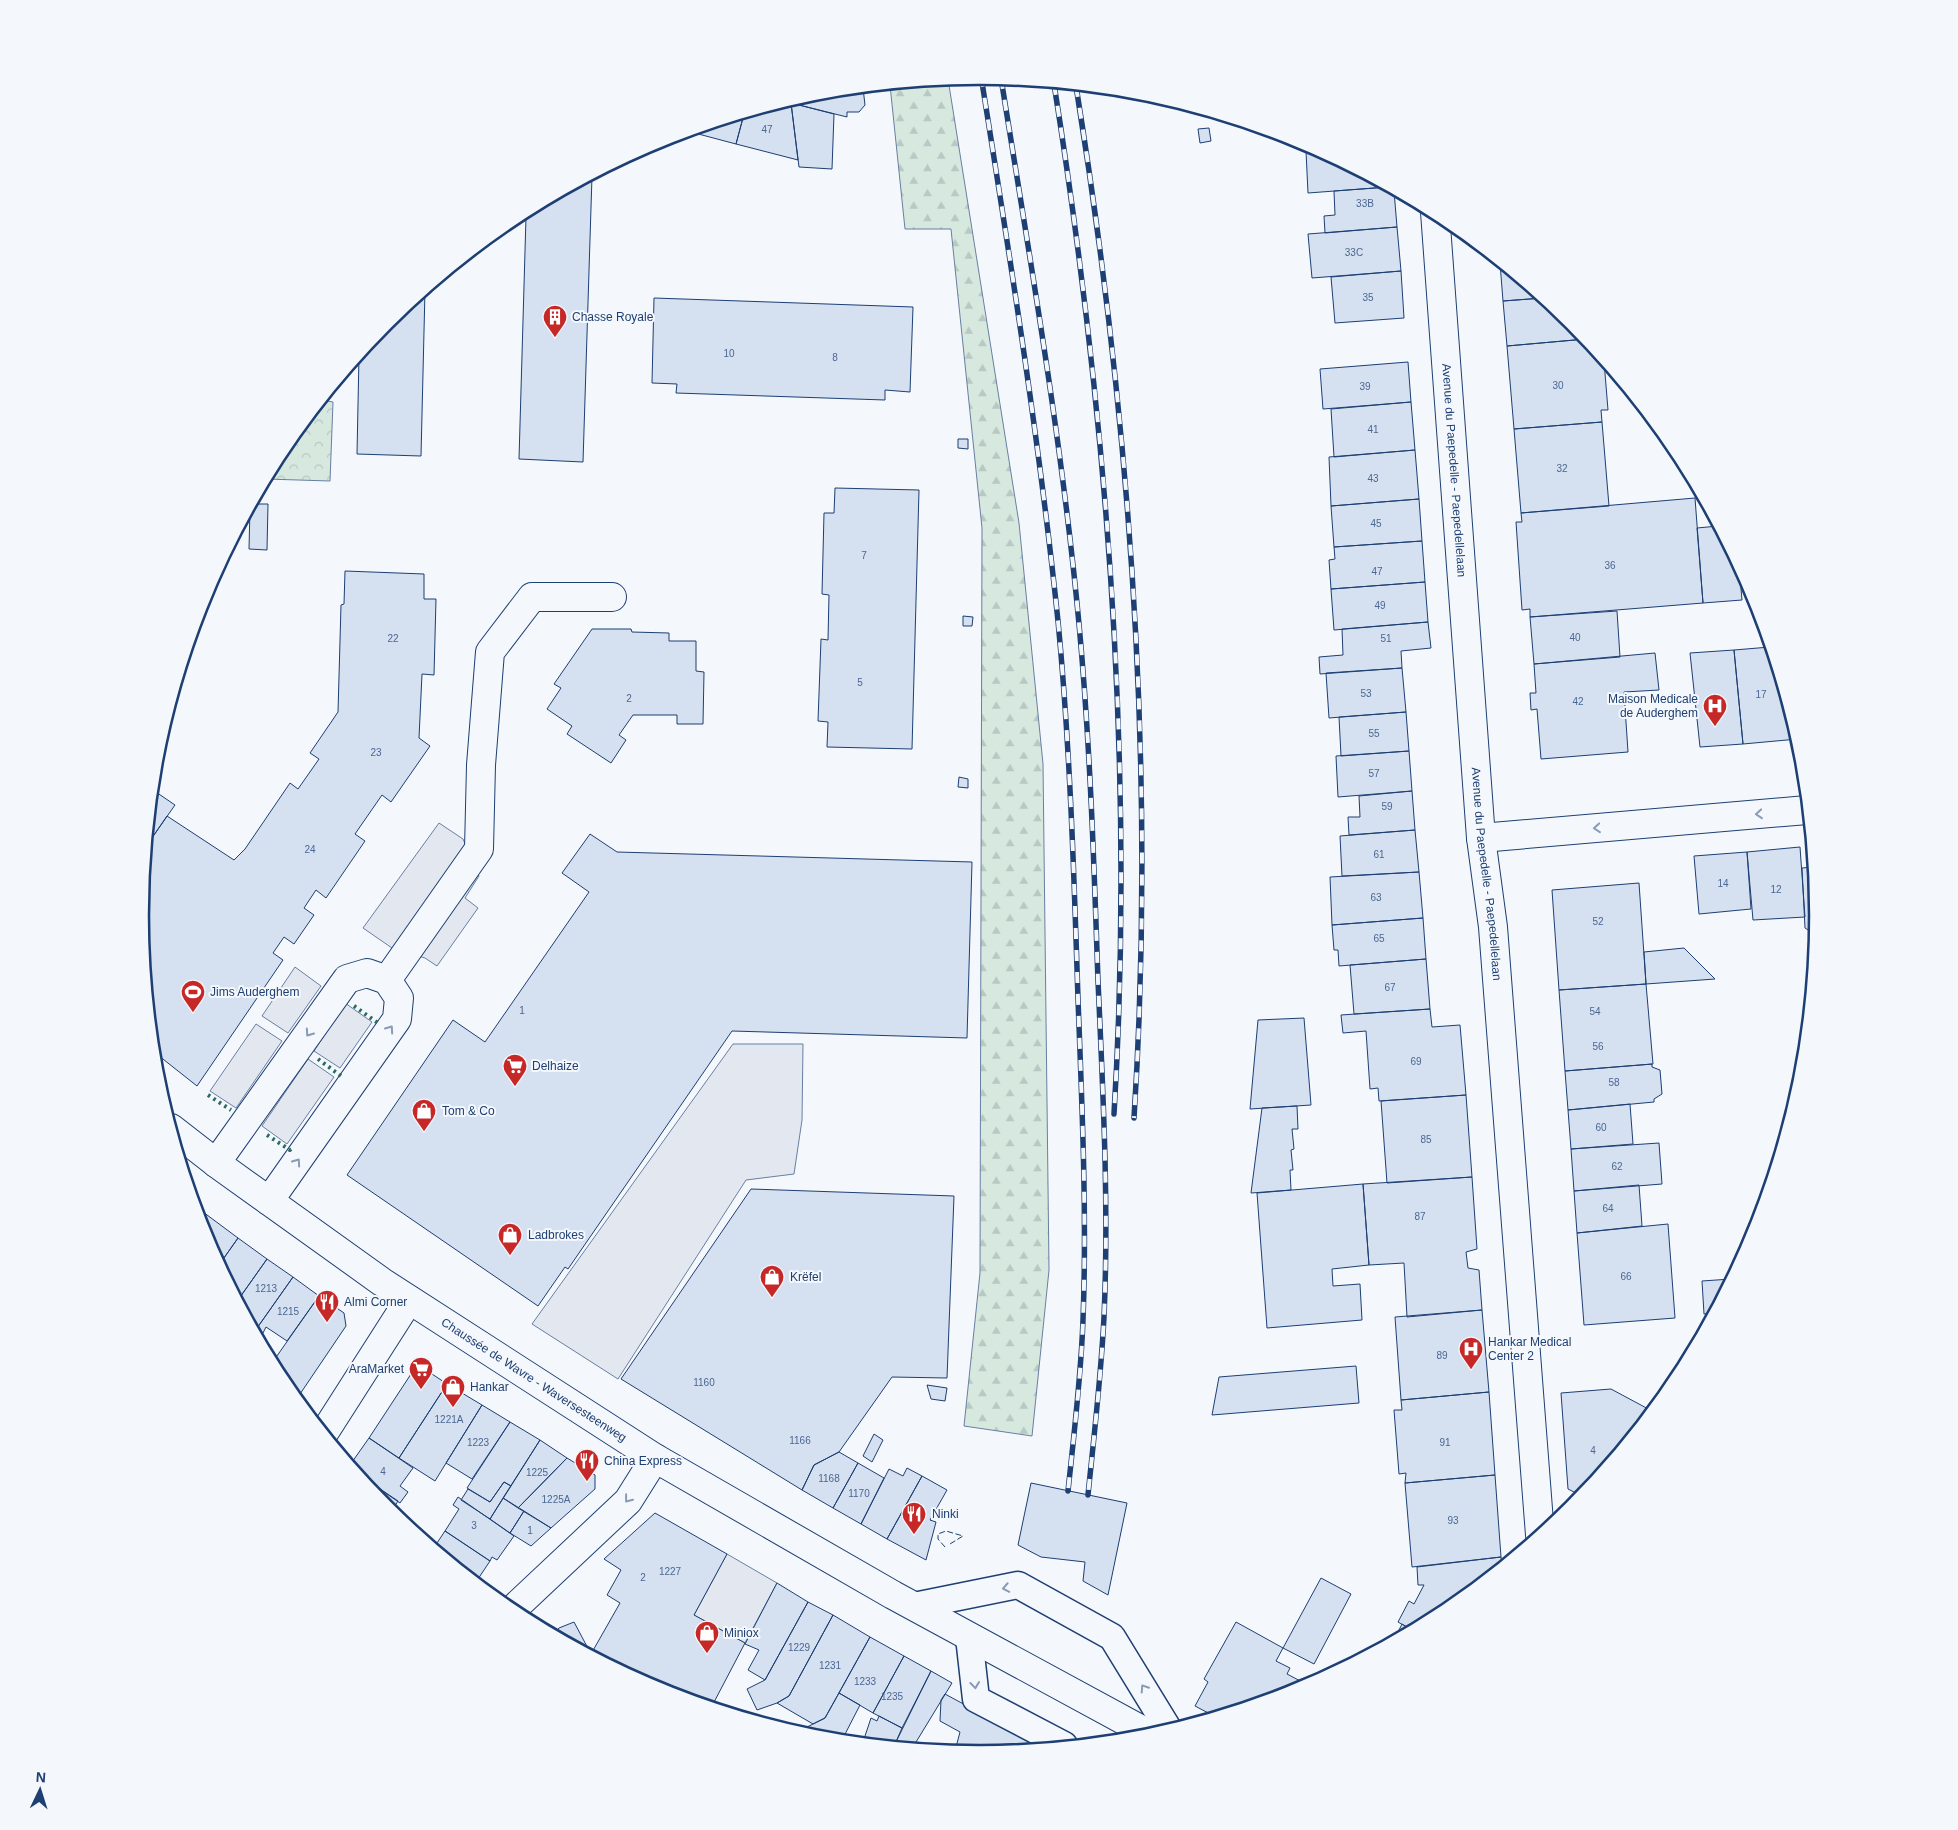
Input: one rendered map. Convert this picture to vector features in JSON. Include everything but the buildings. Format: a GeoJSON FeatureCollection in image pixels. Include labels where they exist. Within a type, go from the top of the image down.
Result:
{"type":"FeatureCollection","features":[{"type":"Feature","properties":{"kind":"street","name":"Avenue du Paepedelle - Paepedellelaan"},"geometry":{"type":"LineString","coordinates":[[1436,222],[1481,838],[1494,937],[1539,1527]]}},
{"type":"Feature","properties":{"kind":"street"},"geometry":{"type":"LineString","coordinates":[[387,980],[479,849],[481,765],[490,652],[532,597],[612,597]]}},
{"type":"Feature","properties":{"kind":"street"},"geometry":{"type":"LineString","coordinates":[[1481,838],[1802,810]]}},
{"type":"Feature","properties":{"kind":"street"},"geometry":{"type":"LineString","coordinates":[[216,1163],[347,979],[368,973],[387,980],[399,998],[397,1019],[268,1201]]}},
{"type":"Feature","properties":{"kind":"street","name":"Chaussée de Wavre - Waversesteenweg"},"geometry":{"type":"LineString","coordinates":[[178,1134],[268,1201],[409,1300],[655,1458],[914,1606],[1139,1729]]}},
{"type":"Feature","properties":{"kind":"street"},"geometry":{"type":"LineString","coordinates":[[327,1428],[409,1300]]}},
{"type":"Feature","properties":{"kind":"street"},"geometry":{"type":"LineString","coordinates":[[518,1605],[628,1501],[655,1458]]}},
{"type":"Feature","properties":{"kind":"street"},"geometry":{"type":"LineString","coordinates":[[914,1606],[1018,1585],[1112,1637],[1165,1724]]}},
{"type":"Feature","properties":{"kind":"street"},"geometry":{"type":"LineString","coordinates":[[970,1637],[976,1699],[1056,1741]]}},
{"type":"Feature","properties":{"kind":"green space"},"geometry":{"type":"Polygon","coordinates":[[[949,86],[1019,523],[1043,764],[1049,1270],[1032,1436],[964,1426],[980,1273],[982,528],[951,229],[905,229],[891,90],[949,86]]]}},
{"type":"Feature","properties":{"kind":"green space"},"geometry":{"type":"Polygon","coordinates":[[[328,401],[333,402],[330,481],[273,479],[289,454],[328,401]]]}},
{"type":"Feature","properties":{"kind":"shaded area"},"geometry":{"type":"Polygon","coordinates":[[[439,823],[463,839],[479,876],[465,898],[478,908],[437,966],[425,958],[392,948],[363,928],[439,823]]]}},
{"type":"Feature","properties":{"kind":"shaded area"},"geometry":{"type":"Polygon","coordinates":[[[295,967],[321,986],[288,1033],[262,1016],[295,967]]]}},
{"type":"Feature","properties":{"kind":"shaded area"},"geometry":{"type":"Polygon","coordinates":[[[345,1003],[372,1022],[340,1068],[314,1051],[345,1003]]]}},
{"type":"Feature","properties":{"kind":"shaded area"},"geometry":{"type":"Polygon","coordinates":[[[256,1024],[282,1041],[236,1108],[210,1091],[256,1024]]]}},
{"type":"Feature","properties":{"kind":"shaded area"},"geometry":{"type":"Polygon","coordinates":[[[733,1044],[803,1044],[802,1120],[794,1174],[746,1180],[618,1379],[532,1324],[733,1044]]]}},
{"type":"Feature","properties":{"kind":"shaded area"},"geometry":{"type":"Polygon","coordinates":[[[308,1059],[334,1077],[287,1144],[262,1126],[308,1059]]]}},
{"type":"Feature","properties":{"kind":"shaded area"},"geometry":{"type":"Polygon","coordinates":[[[727,1554],[777,1583],[745,1643],[694,1615],[727,1554]]]}},
{"type":"Feature","properties":{"kind":"railway"},"geometry":{"type":"LineString","coordinates":[[982,85],[1042,484],[1058,621],[1069,762],[1082,1119],[1084,1240],[1081,1363],[1068,1491]]}},
{"type":"Feature","properties":{"kind":"railway"},"geometry":{"type":"LineString","coordinates":[[1002,86],[1064,487],[1079,624],[1089,757],[1106,1233],[1103,1339],[1088,1495]]}},
{"type":"Feature","properties":{"kind":"railway"},"geometry":{"type":"LineString","coordinates":[[1055,89],[1089,340],[1102,468],[1112,597],[1121,855],[1120,985],[1114,1114]]}},
{"type":"Feature","properties":{"kind":"railway"},"geometry":{"type":"LineString","coordinates":[[1077,91],[1095,214],[1111,343],[1124,471],[1134,600],[1140,730],[1142,859],[1140,989],[1134,1118]]}},
{"type":"Feature","properties":{"kind":"hedge"},"geometry":{"type":"LineString","coordinates":[[354,1006],[378,1023],[376,1025]]}},
{"type":"Feature","properties":{"kind":"hedge"},"geometry":{"type":"LineString","coordinates":[[318,1059],[341,1076]]}},
{"type":"Feature","properties":{"kind":"hedge"},"geometry":{"type":"LineString","coordinates":[[208,1095],[231,1110]]}},
{"type":"Feature","properties":{"kind":"hedge"},"geometry":{"type":"LineString","coordinates":[[267,1135],[290,1150],[291,1148]]}},
{"type":"Feature","properties":{"kind":"fence"},"geometry":{"type":"LineString","coordinates":[[945,1547],[938,1539],[938,1534],[946,1531],[963,1536],[950,1544]]}},
{"type":"Feature","properties":{"kind":"place","name":"Chasse Royale"},"geometry":{"type":"Point","coordinates":[555,338]}},
{"type":"Feature","properties":{"kind":"place","name":"Maison Medicale de Auderghem"},"geometry":{"type":"Point","coordinates":[1715,727]}},
{"type":"Feature","properties":{"kind":"place","name":"Jims Auderghem"},"geometry":{"type":"Point","coordinates":[193,1013]}},
{"type":"Feature","properties":{"kind":"place","name":"Delhaize"},"geometry":{"type":"Point","coordinates":[515,1087]}},
{"type":"Feature","properties":{"kind":"place","name":"Tom & Co"},"geometry":{"type":"Point","coordinates":[424,1132]}},
{"type":"Feature","properties":{"kind":"place","name":"Ladbrokes"},"geometry":{"type":"Point","coordinates":[510,1256]}},
{"type":"Feature","properties":{"kind":"place","name":"Krëfel"},"geometry":{"type":"Point","coordinates":[772,1298]}},
{"type":"Feature","properties":{"kind":"place","name":"Almi Corner"},"geometry":{"type":"Point","coordinates":[327,1323]}},
{"type":"Feature","properties":{"kind":"place","name":"Hankar Medical Center 2"},"geometry":{"type":"Point","coordinates":[1471,1370]}},
{"type":"Feature","properties":{"kind":"place","name":"AraMarket"},"geometry":{"type":"Point","coordinates":[421,1390]}},
{"type":"Feature","properties":{"kind":"place","name":"Hankar"},"geometry":{"type":"Point","coordinates":[453,1408]}},
{"type":"Feature","properties":{"kind":"place","name":"China Express"},"geometry":{"type":"Point","coordinates":[587,1482]}},
{"type":"Feature","properties":{"kind":"place","name":"Ninki"},"geometry":{"type":"Point","coordinates":[914,1535]}},
{"type":"Feature","properties":{"kind":"place","name":"Miniox"},"geometry":{"type":"Point","coordinates":[707,1654]}}]}
